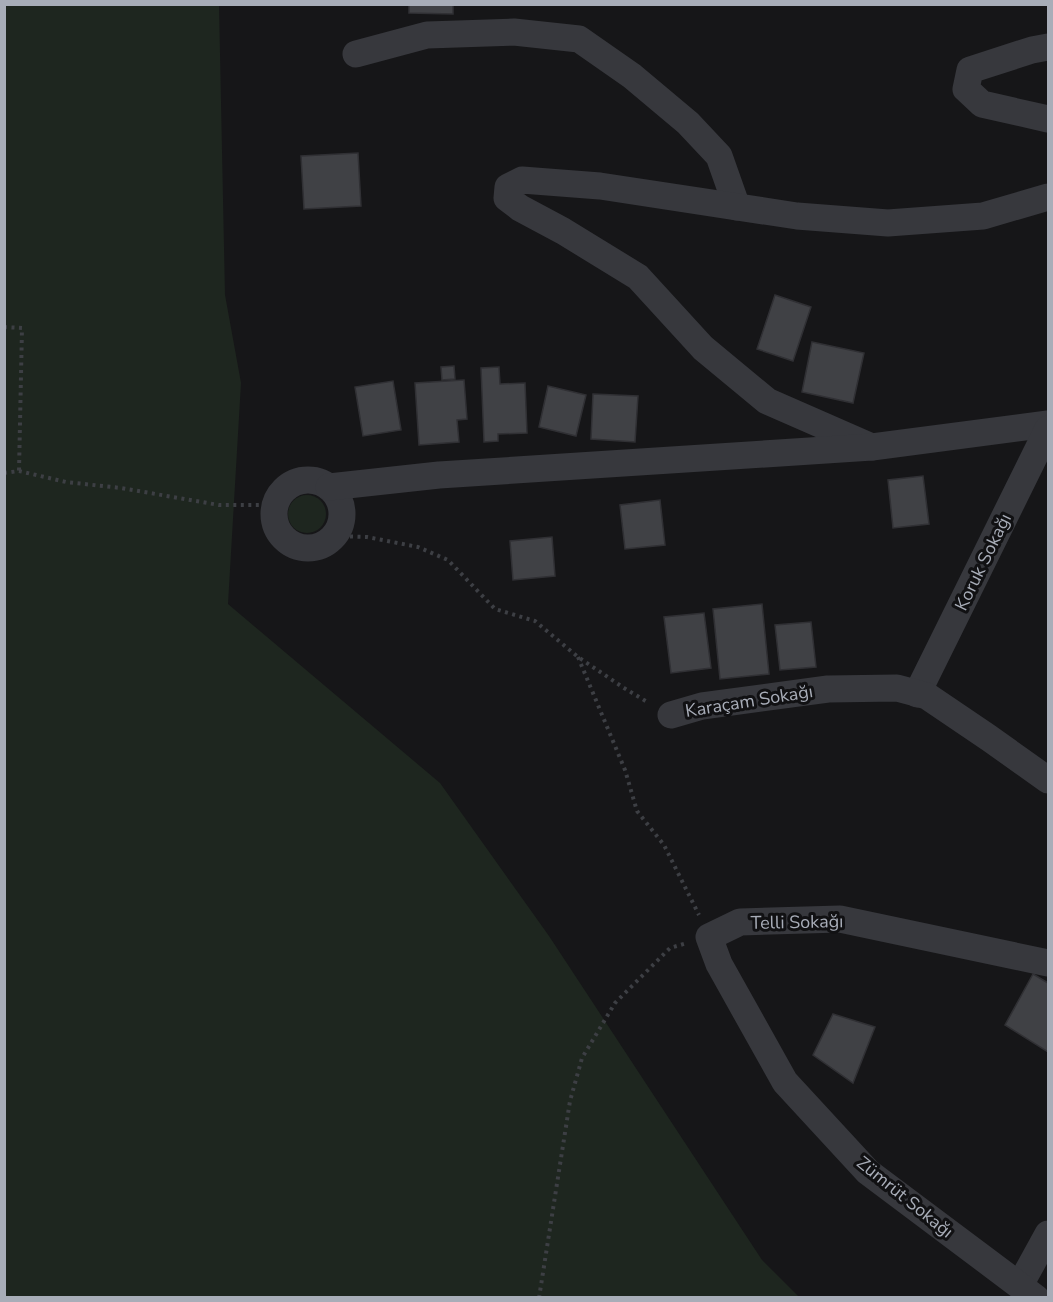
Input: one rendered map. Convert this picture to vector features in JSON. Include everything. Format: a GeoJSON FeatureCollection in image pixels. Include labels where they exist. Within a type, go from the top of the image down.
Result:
{"type":"FeatureCollection","features":[{"type":"Feature","properties":{"kind":"street"},"geometry":{"type":"LineString","coordinates":[[356,54],[427,35],[514,32],[579,39],[632,76],[688,123],[719,156],[737,207]]}},
{"type":"Feature","properties":{"kind":"street"},"geometry":{"type":"LineString","coordinates":[[1048,47],[970,69],[966,89],[982,104],[1048,119]]}},
{"type":"Feature","properties":{"kind":"street"},"geometry":{"type":"LineString","coordinates":[[872,447],[768,401],[703,348],[638,276],[520,208],[507,198],[508,187],[522,180],[600,186],[797,216],[888,223],[983,216],[1048,197]]}},
{"type":"Feature","properties":{"kind":"street"},"geometry":{"type":"LineString","coordinates":[[329,488],[439,475],[872,447],[1048,424]]}},
{"type":"Feature","properties":{"kind":"street","name":"Koruk Sokağı"},"geometry":{"type":"LineString","coordinates":[[917,694],[1048,429]]}},
{"type":"Feature","properties":{"kind":"street"},"geometry":{"type":"LineString","coordinates":[[304,480],[317,481],[329,488],[338,497],[342,510],[341,524],[335,536],[325,544],[312,548],[298,547],[287,541],[278,531],[274,518],[275,505],[281,493],[291,484],[304,480]]}},
{"type":"Feature","properties":{"kind":"street","name":"Karaçam Sokağı"},"geometry":{"type":"LineString","coordinates":[[671,715],[702,706],[828,689],[897,688],[927,696],[1048,780]]}},
{"type":"Feature","properties":{"kind":"street","name":"Telli Sokağı"},"geometry":{"type":"LineString","coordinates":[[709,937],[740,922],[840,919],[1048,963]]}},
{"type":"Feature","properties":{"kind":"street","name":"Zümrüt Sokağı"},"geometry":{"type":"LineString","coordinates":[[709,937],[719,964],[785,1082],[868,1172],[1028,1291]]}},
{"type":"Feature","properties":{"kind":"street"},"geometry":{"type":"LineString","coordinates":[[1028,1291],[1048,1234]]}},
{"type":"Feature","properties":{"kind":"path"},"geometry":{"type":"LineString","coordinates":[[4,327],[22,328],[19,471]]}},
{"type":"Feature","properties":{"kind":"path"},"geometry":{"type":"LineString","coordinates":[[4,473],[19,471],[66,482],[121,488],[219,505],[275,505]]}},
{"type":"Feature","properties":{"kind":"path","name":"Karaçam Sokağı"},"geometry":{"type":"LineString","coordinates":[[335,536],[367,537],[418,547],[448,560],[495,609],[535,621],[578,657],[624,688],[671,715]]}},
{"type":"Feature","properties":{"kind":"path"},"geometry":{"type":"LineString","coordinates":[[538,1298],[570,1101],[582,1058],[615,1003],[670,948],[709,937],[664,845],[637,811],[625,770],[578,657]]}},
{"type":"Feature","properties":{"kind":"shaded area"},"geometry":{"type":"Polygon","coordinates":[[[5,4],[219,5],[225,295],[241,383],[228,604],[440,783],[549,936],[762,1260],[799,1297],[5,1297],[5,4]]]}},
{"type":"Feature","properties":{"kind":"shaded area"},"geometry":{"type":"Polygon","coordinates":[[[307,495],[320,501],[326,514],[320,527],[307,533],[294,527],[288,514],[294,501],[307,495]]]}},
{"type":"Feature","properties":{"kind":"building"},"geometry":{"type":"Polygon","coordinates":[[[409,4],[453,4],[453,14],[409,13],[409,4]]]}},
{"type":"Feature","properties":{"kind":"building"},"geometry":{"type":"Polygon","coordinates":[[[358,153],[361,206],[304,209],[301,156],[358,153]]]}},
{"type":"Feature","properties":{"kind":"building"},"geometry":{"type":"Polygon","coordinates":[[[775,295],[811,307],[793,361],[757,349],[775,295]]]}},
{"type":"Feature","properties":{"kind":"building"},"geometry":{"type":"Polygon","coordinates":[[[812,342],[864,353],[853,403],[802,392],[812,342]]]}},
{"type":"Feature","properties":{"kind":"building"},"geometry":{"type":"Polygon","coordinates":[[[454,366],[455,379],[442,380],[441,367],[454,366]]]}},
{"type":"Feature","properties":{"kind":"building"},"geometry":{"type":"Polygon","coordinates":[[[499,367],[500,384],[525,383],[527,433],[498,434],[498,441],[484,442],[481,368],[499,367]]]}},
{"type":"Feature","properties":{"kind":"building"},"geometry":{"type":"Polygon","coordinates":[[[464,380],[467,419],[457,420],[459,442],[419,445],[415,383],[464,380]]]}},
{"type":"Feature","properties":{"kind":"building"},"geometry":{"type":"Polygon","coordinates":[[[393,381],[401,430],[363,436],[355,387],[393,381]]]}},
{"type":"Feature","properties":{"kind":"building"},"geometry":{"type":"Polygon","coordinates":[[[548,386],[586,395],[576,436],[539,427],[548,386]]]}},
{"type":"Feature","properties":{"kind":"building"},"geometry":{"type":"Polygon","coordinates":[[[593,394],[638,396],[635,442],[591,439],[593,394]]]}},
{"type":"Feature","properties":{"kind":"building"},"geometry":{"type":"Polygon","coordinates":[[[923,476],[929,524],[893,528],[888,480],[923,476]]]}},
{"type":"Feature","properties":{"kind":"building"},"geometry":{"type":"Polygon","coordinates":[[[660,500],[665,545],[625,549],[620,505],[660,500]]]}},
{"type":"Feature","properties":{"kind":"building"},"geometry":{"type":"Polygon","coordinates":[[[552,537],[555,576],[513,580],[510,541],[552,537]]]}},
{"type":"Feature","properties":{"kind":"building"},"geometry":{"type":"Polygon","coordinates":[[[762,604],[769,674],[720,679],[713,609],[762,604]]]}},
{"type":"Feature","properties":{"kind":"building"},"geometry":{"type":"Polygon","coordinates":[[[704,613],[711,668],[671,673],[664,617],[704,613]]]}},
{"type":"Feature","properties":{"kind":"building"},"geometry":{"type":"Polygon","coordinates":[[[811,622],[816,667],[780,670],[775,625],[811,622]]]}},
{"type":"Feature","properties":{"kind":"building"},"geometry":{"type":"Polygon","coordinates":[[[1033,974],[1048,983],[1048,1052],[1005,1025],[1033,974]]]}},
{"type":"Feature","properties":{"kind":"building"},"geometry":{"type":"Polygon","coordinates":[[[833,1014],[875,1027],[853,1083],[813,1055],[833,1014]]]}}]}
